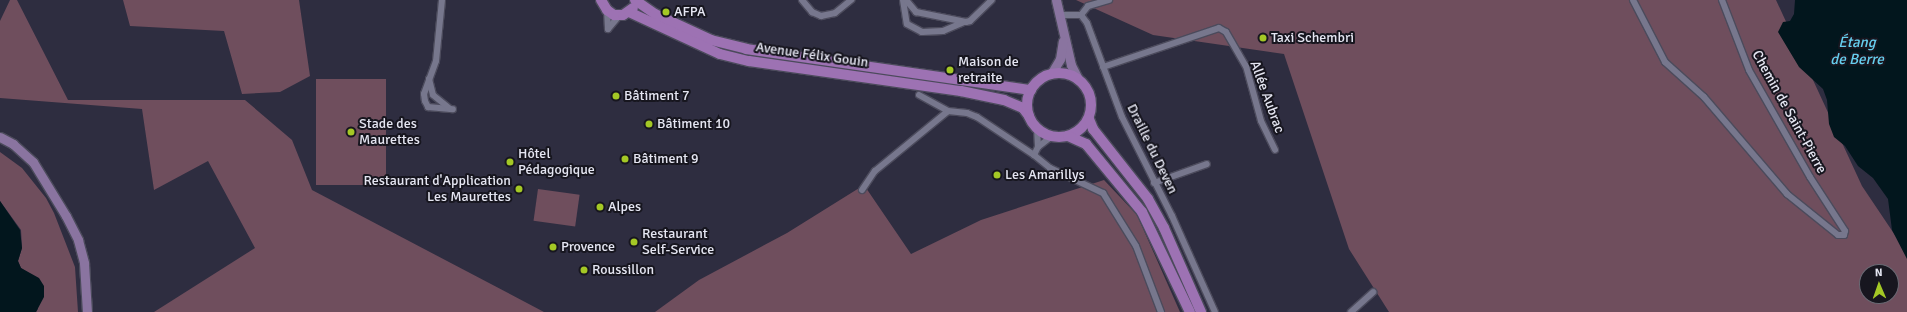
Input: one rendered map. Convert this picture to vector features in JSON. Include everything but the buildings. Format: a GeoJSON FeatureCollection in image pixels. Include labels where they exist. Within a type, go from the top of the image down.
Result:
{"type":"FeatureCollection","features":[{"type":"Feature","properties":{"kind":"main road"},"geometry":{"type":"LineString","coordinates":[[603,3],[619,16],[629,12],[635,0]]}},
{"type":"Feature","properties":{"kind":"main road","name":"Avenue Félix Gouin"},"geometry":{"type":"LineString","coordinates":[[635,0],[655,14],[704,37],[746,49],[1031,90]]}},
{"type":"Feature","properties":{"kind":"main road","name":"Avenue Félix Gouin"},"geometry":{"type":"LineString","coordinates":[[629,12],[720,54],[749,61],[961,91],[1004,100],[1023,108],[1029,116]]}},
{"type":"Feature","properties":{"kind":"main road"},"geometry":{"type":"LineString","coordinates":[[1190,312],[1142,212],[1086,144],[1068,136],[1052,136],[1037,128],[1029,116],[1027,103],[1031,90],[1039,80],[1051,74],[1065,74],[1078,79],[1091,97],[1089,119],[1096,134],[1148,200],[1164,228],[1201,312]]}},
{"type":"Feature","properties":{"kind":"main road"},"geometry":{"type":"LineString","coordinates":[[1068,136],[1080,130],[1089,119]]}},
{"type":"Feature","properties":{"kind":"street"},"geometry":{"type":"LineString","coordinates":[[430,79],[433,95],[438,101],[453,109],[428,106],[424,94],[436,61],[442,0]]}},
{"type":"Feature","properties":{"kind":"street"},"geometry":{"type":"LineString","coordinates":[[802,0],[812,12],[821,16],[835,13],[851,0]]}},
{"type":"Feature","properties":{"kind":"street"},"geometry":{"type":"LineString","coordinates":[[904,0],[916,12],[966,22]]}},
{"type":"Feature","properties":{"kind":"street"},"geometry":{"type":"LineString","coordinates":[[904,0],[907,24],[922,32],[943,31],[970,21],[992,0]]}},
{"type":"Feature","properties":{"kind":"street"},"geometry":{"type":"LineString","coordinates":[[1056,0],[1071,65],[1078,79]]}},
{"type":"Feature","properties":{"kind":"street"},"geometry":{"type":"LineString","coordinates":[[1059,16],[1081,15],[1088,6],[1109,0]]}},
{"type":"Feature","properties":{"kind":"street","name":"Chemin de Saint-Pierre"},"geometry":{"type":"LineString","coordinates":[[1633,0],[1665,62],[1704,97],[1787,194],[1838,235],[1844,235],[1845,231],[1749,70],[1722,0]]}},
{"type":"Feature","properties":{"kind":"street"},"geometry":{"type":"LineString","coordinates":[[603,3],[608,29],[619,16]]}},
{"type":"Feature","properties":{"kind":"street","name":"Draille du Deven"},"geometry":{"type":"LineString","coordinates":[[1081,15],[1087,23],[1122,117],[1215,312]]}},
{"type":"Feature","properties":{"kind":"street","name":"Allée Aubrac"},"geometry":{"type":"LineString","coordinates":[[1103,67],[1218,28],[1226,32],[1236,53],[1246,66],[1261,121],[1275,150]]}},
{"type":"Feature","properties":{"kind":"street"},"geometry":{"type":"LineString","coordinates":[[1051,74],[1060,59],[1064,37]]}},
{"type":"Feature","properties":{"kind":"street"},"geometry":{"type":"LineString","coordinates":[[919,95],[948,112],[967,113],[977,117],[1050,168],[1103,193],[1136,246],[1161,312]]}},
{"type":"Feature","properties":{"kind":"street"},"geometry":{"type":"LineString","coordinates":[[862,190],[875,171],[948,112]]}},
{"type":"Feature","properties":{"kind":"street"},"geometry":{"type":"LineString","coordinates":[[1034,156],[1038,147],[1037,128]]}},
{"type":"Feature","properties":{"kind":"street"},"geometry":{"type":"LineString","coordinates":[[1038,147],[1052,136]]}},
{"type":"Feature","properties":{"kind":"street"},"geometry":{"type":"LineString","coordinates":[[0,137],[13,144],[33,162],[66,216],[78,240],[84,263],[87,312]]}},
{"type":"Feature","properties":{"kind":"street"},"geometry":{"type":"LineString","coordinates":[[1154,183],[1207,164]]}},
{"type":"Feature","properties":{"kind":"street"},"geometry":{"type":"LineString","coordinates":[[1351,312],[1372,292]]}},
{"type":"Feature","properties":{"kind":"shaded area"},"geometry":{"type":"Polygon","coordinates":[[[10,0],[17,0],[68,100],[245,100],[292,140],[312,190],[544,312],[154,312],[255,248],[208,161],[154,190],[142,109],[0,98],[0,21],[10,0]]]}},
{"type":"Feature","properties":{"kind":"shaded area"},"geometry":{"type":"Polygon","coordinates":[[[123,0],[299,0],[310,76],[280,92],[242,94],[224,31],[130,26],[123,0]]]}},
{"type":"Feature","properties":{"kind":"shaded area"},"geometry":{"type":"Polygon","coordinates":[[[1076,0],[1776,0],[1862,186],[1907,253],[1907,312],[1389,312],[1349,249],[1284,54],[1153,35],[1076,0]]]}},
{"type":"Feature","properties":{"kind":"shaded area","name":"Stade des Maurettes"},"geometry":{"type":"Polygon","coordinates":[[[316,79],[386,79],[386,185],[316,185],[316,79]]]}},
{"type":"Feature","properties":{"kind":"shaded area"},"geometry":{"type":"Polygon","coordinates":[[[0,152],[22,168],[46,198],[54,213],[75,267],[78,312],[36,312],[38,309],[27,272],[21,268],[18,261],[22,248],[21,230],[0,201],[0,152]]]}},
{"type":"Feature","properties":{"kind":"shaded area"},"geometry":{"type":"Polygon","coordinates":[[[1104,180],[1137,215],[1180,312],[655,312],[699,280],[787,233],[864,185],[911,254],[981,220],[1104,180]]]}},
{"type":"Feature","properties":{"kind":"shaded area"},"geometry":{"type":"Polygon","coordinates":[[[538,189],[580,195],[575,227],[534,221],[538,189]]]}},
{"type":"Feature","properties":{"kind":"water","name":"Étang de Berre"},"geometry":{"type":"Polygon","coordinates":[[[1795,0],[1907,0],[1907,259],[1892,230],[1888,199],[1873,178],[1858,166],[1845,146],[1834,137],[1829,124],[1827,100],[1823,89],[1799,67],[1778,32],[1783,22],[1790,21],[1794,14],[1795,0]]]}},
{"type":"Feature","properties":{"kind":"water"},"geometry":{"type":"Polygon","coordinates":[[[0,201],[20,230],[22,248],[18,261],[21,268],[39,278],[44,286],[44,297],[36,312],[0,312],[0,201]]]}},
{"type":"Feature","properties":{"kind":"place","name":"AFPA"},"geometry":{"type":"Point","coordinates":[666,12]}},
{"type":"Feature","properties":{"kind":"place","name":"Taxi Schembri"},"geometry":{"type":"Point","coordinates":[1263,38]}},
{"type":"Feature","properties":{"kind":"place","name":"Maison de retraite"},"geometry":{"type":"Point","coordinates":[950,70]}},
{"type":"Feature","properties":{"kind":"place","name":"Bâtiment 7"},"geometry":{"type":"Point","coordinates":[616,96]}},
{"type":"Feature","properties":{"kind":"place","name":"Bâtiment 10"},"geometry":{"type":"Point","coordinates":[649,124]}},
{"type":"Feature","properties":{"kind":"place","name":"Stade des Maurettes"},"geometry":{"type":"Point","coordinates":[351,132]}},
{"type":"Feature","properties":{"kind":"place","name":"Bâtiment 9"},"geometry":{"type":"Point","coordinates":[625,159]}},
{"type":"Feature","properties":{"kind":"place","name":"Hôtel Pédagogique"},"geometry":{"type":"Point","coordinates":[510,162]}},
{"type":"Feature","properties":{"kind":"place","name":"Les Amarillys"},"geometry":{"type":"Point","coordinates":[997,175]}},
{"type":"Feature","properties":{"kind":"place","name":"Restaurant d'Application Les Maurettes"},"geometry":{"type":"Point","coordinates":[519,189]}},
{"type":"Feature","properties":{"kind":"place","name":"Alpes"},"geometry":{"type":"Point","coordinates":[600,207]}},
{"type":"Feature","properties":{"kind":"place","name":"Restaurant Self-Service"},"geometry":{"type":"Point","coordinates":[634,242]}},
{"type":"Feature","properties":{"kind":"place","name":"Provence"},"geometry":{"type":"Point","coordinates":[553,247]}},
{"type":"Feature","properties":{"kind":"place","name":"Roussillon"},"geometry":{"type":"Point","coordinates":[584,270]}}]}
